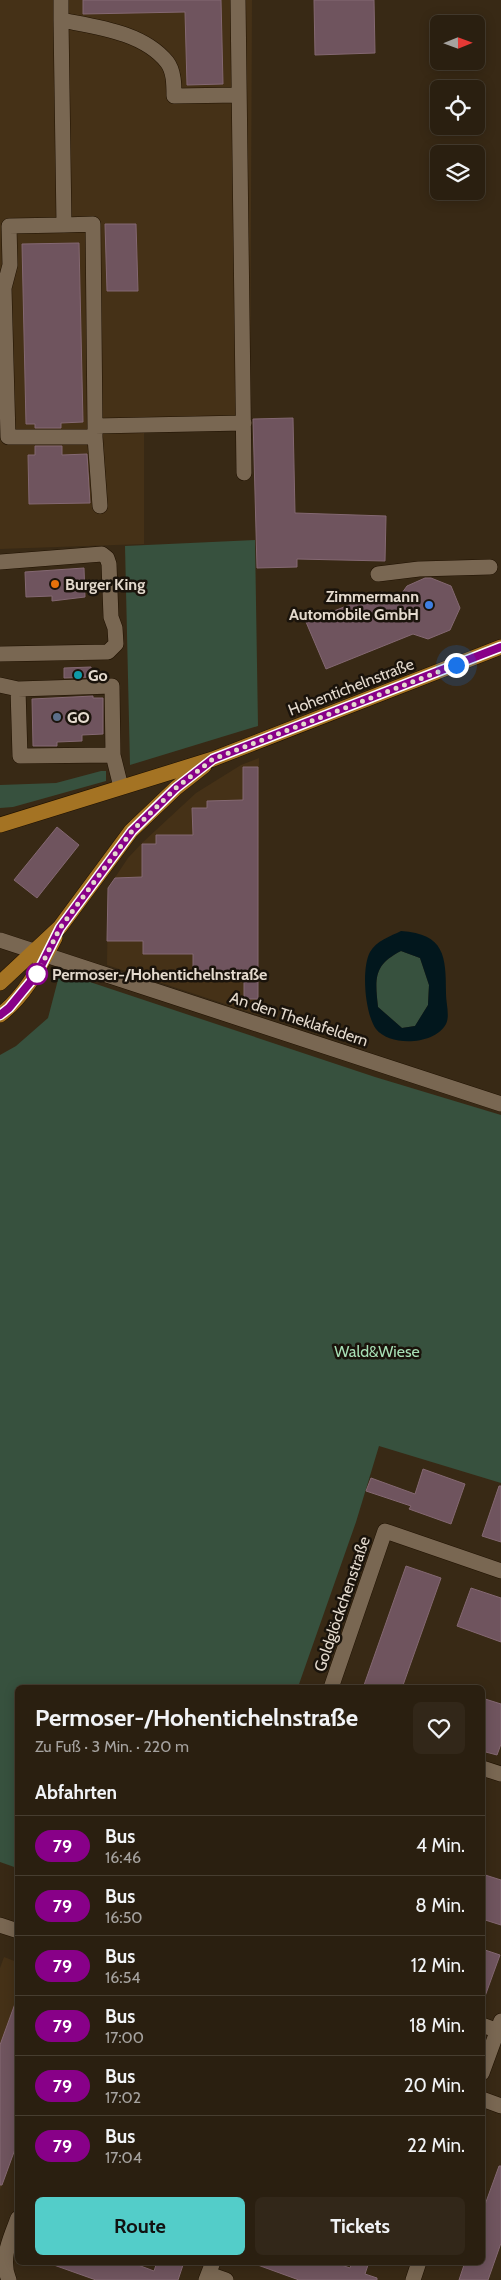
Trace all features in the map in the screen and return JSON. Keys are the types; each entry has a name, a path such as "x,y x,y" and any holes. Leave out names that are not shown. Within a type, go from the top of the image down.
{"main road":[{"name":"Hohentichelnstraße","path":"0,825 213,759 501,647"},
{"name":"Hohentichelnstraße","path":"0,983 41,953 132,831 176,788 213,759"},
{"name":"Hohentichelnstraße","path":"0,1015 9,1008 37,974 41,953"}],"street":[{"path":"61,0 64,225"},
{"path":"238,0 244,473"},
{"path":"61,20 112,30 148,46 168,63 173,76 174,96 239,95"},
{"path":"100,506 95,432 93,224 9,226 10,264 4,288 8,437 95,432 244,423"},
{"path":"0,562 102,554 108,564 110,617 115,628 116,644 108,652 0,654"},
{"path":"378,574 419,569 490,567"},
{"path":"0,686 18,689 112,686 113,755 121,788"},
{"path":"18,689 20,756 113,755"},
{"name":"An den Theklafeldern","path":"0,940 501,1104"},
{"name":"Goldglöckchenstraße","path":"332,1685 385,1531 501,1571"},
{"path":"485,1769 501,1774"},
{"path":"0,1925 15,1930"},
{"path":"485,2026 500,2028 485,2065"},
{"path":"485,2100 501,2106"},
{"path":"9,2280 4,2267 6,2252 15,2226"},
{"path":"413,2280 417,2265"},
{"path":"209,2272 226,2280"}],"shaded area":[{"path":"0,0 252,0 250,425 144,432 144,544 0,549"},
{"path":"259,758 258,1015 107,965 108,888 128,858 196,793 241,765"},
{"path":"4,1957 15,1961 15,2149 0,2190 0,1968"}],"green space":[{"path":"255,540 258,726 130,765 125,546"},
{"path":"106,771 106,781 13,807 0,808 0,785 56,783"},
{"path":"401,951 420,958 429,985 428,1005 415,1026 402,1028 378,1007 376,988 381,967 392,956"},
{"name":"Wald&Wiese","path":"60,972 375,1077 501,1115 501,1483 379,1446 356,1522 299,1685 15,1685 15,1867 0,1862 0,1055 16,1046 48,1018"}],"water":[{"path":"401,931 416,933 435,942 443,958 448,1013 447,1021 440,1031 423,1040 401,1041 383,1035 376,1029 369,1013 365,980 367,960 370,952 384,939","holes":["401,951 420,958 429,985 428,1005 415,1026 402,1028 378,1007 376,988 378,974 385,962"]}],"building":[{"path":"83,0 221,0 223,84 187,85 185,12 83,14"},
{"path":"314,0 374,0 375,53 315,55"},
{"path":"105,224 136,224 138,291 107,291"},
{"path":"79,243 83,422 61,423 61,428 35,428 35,424 26,424 22,244"},
{"path":"293,418 295,513 386,516 385,561 297,559 297,567 257,568 253,419"},
{"path":"35,446 62,446 62,455 87,454 90,503 29,504 28,455 35,455"},
{"name":"Burger King","path":"84,568 85,597 52,601 52,596 26,597 25,572"},
{"path":"425,578 431,578 451,586 460,608 450,630 428,639 413,634 326,669 306,622 382,592 394,597 402,593 407,586"},
{"name":"Go","path":"91,667 92,677 64,678 64,668"},
{"name":"GO","path":"93,696 93,698 103,698 103,734 82,735 82,741 57,742 57,746 33,746 32,699"},
{"path":"243,767 258,767 258,999 244,999 244,977 193,977 193,954 143,954 143,941 107,941 108,888 115,878 142,877 142,844 156,844 156,835 193,835 192,808 207,808 207,801 243,800"},
{"path":"57,827 79,845 37,898 14,880"},
{"path":"423,1469 465,1484 451,1524 409,1509 411,1506 366,1491 371,1478 415,1494"},
{"path":"499,1486 501,1486 501,1542 482,1536"},
{"path":"406,1566 441,1578 403,1685 364,1685"},
{"path":"471,1588 501,1598 501,1642 457,1626"},
{"path":"485,1699 501,1704 501,1744 497,1755 485,1752"},
{"path":"485,1875 501,1880 501,1925 485,1920"},
{"path":"485,1950 500,1955 485,1996"},
{"path":"15,2004 15,2149 2,2185 0,2185 0,2045"},
{"path":"499,2166 501,2166 501,2243 488,2280 459,2280 464,2265 485,2265 485,2205"},
{"path":"54,2265 138,2265 154,2271 156,2265 183,2265 178,2280 96,2280"},
{"path":"258,2265 342,2265 350,2268 351,2265 368,2265 365,2274 377,2278 377,2280 299,2280"}],"bus line":[{"name":"79","path":"0,1015 9,1008 37,974 60,928 132,831 176,788 213,759 501,647"}],"place":[{"name":"Burger King","path":"55,584"},
{"name":"Zimmermann Automobile GmbH","path":"429,605"},
{"name":"Go","path":"78,675"},
{"name":"GO","path":"57,717"},
{"name":"Permoser-/Hohentichelnstraße","path":"37,974"}],"route":[{"path":"37,974 60,928 132,831 176,788 213,759 456,665"}]}
